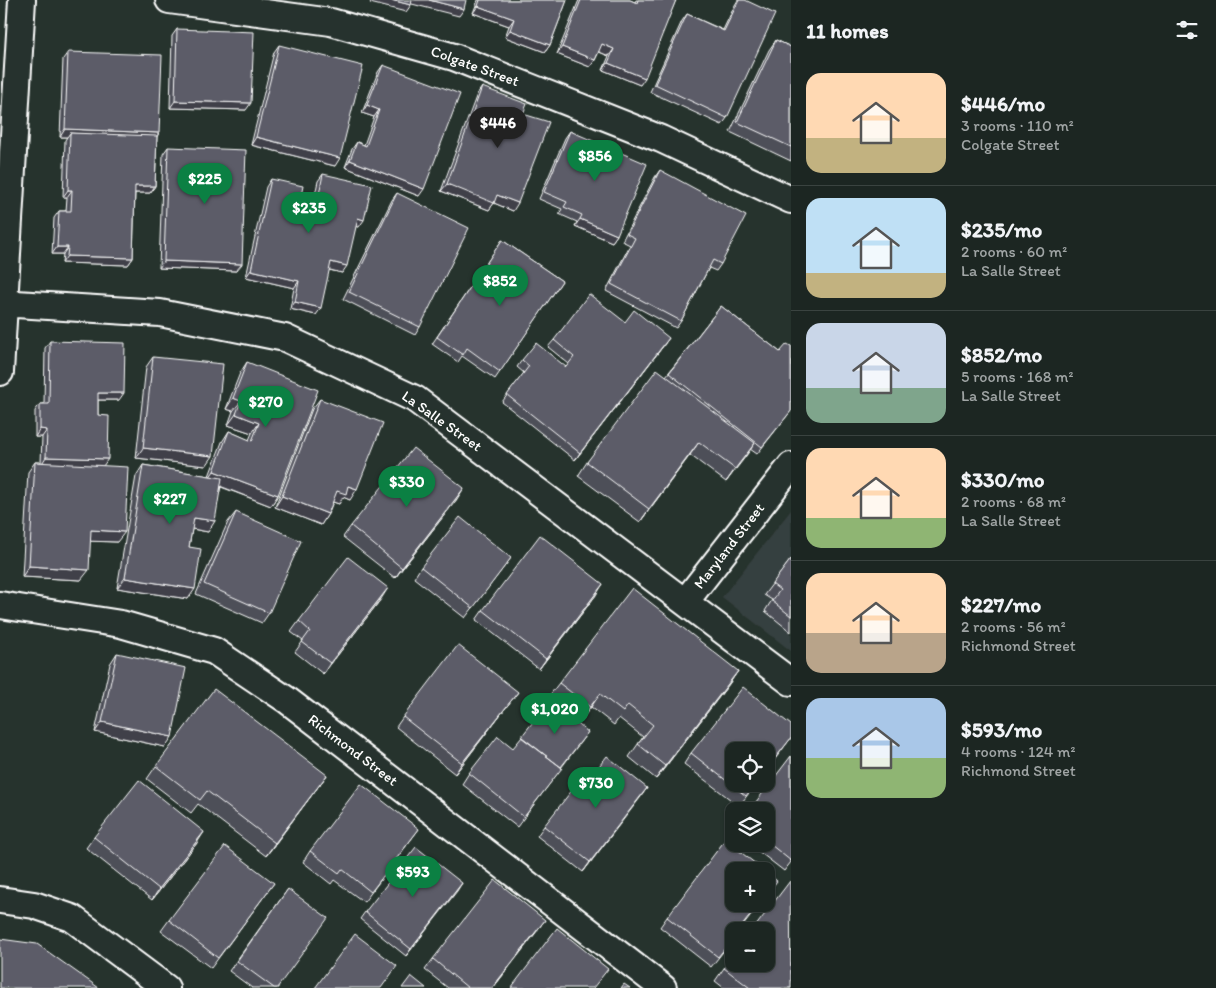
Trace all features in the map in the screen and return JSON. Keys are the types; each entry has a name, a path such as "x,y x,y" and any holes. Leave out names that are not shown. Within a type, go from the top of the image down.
{"street":[{"path":"0,372 22,0"},
{"name":"Colgate Street","path":"169,0 331,22 454,56 661,139 791,200"},
{"name":"La Salle Street","path":"3,303 160,313 285,338 414,399 791,682"},
{"name":"Maryland Street","path":"685,602 791,466"},
{"name":"Richmond Street","path":"0,606 121,624 214,651 287,700 663,988"},
{"path":"0,900 34,905 72,918 166,988"}],"shaded area":[{"path":"791,510 791,651 722,597"}],"building":[{"path":"391,0 412,0 411,5"},
{"path":"429,0 466,0 464,9"},
{"path":"480,0 567,0 550,45 510,30 514,19 478,6"},
{"path":"581,0 630,0 637,3 638,0 676,0 645,78 608,63 614,49 602,44 595,60 562,47"},
{"path":"739,0 745,0 775,14 727,118 655,84 687,14 724,31"},
{"path":"177,29 254,32 251,103 175,101"},
{"path":"776,40 791,47 791,147 737,122"},
{"path":"279,45 363,66 340,158 256,137"},
{"path":"68,52 162,55 159,133 65,129"},
{"path":"383,65 460,94 424,189 350,160 357,142 366,146 379,110 367,105"},
{"path":"482,87 527,104 523,114 549,122 518,203 497,195 494,203 447,184"},
{"path":"570,131 647,164 617,235 580,219 582,215 564,207 567,202 544,192"},
{"path":"70,133 157,136 155,186 135,186 133,258 67,256 68,247 57,247 59,211 71,211 72,190 68,190"},
{"path":"168,147 246,150 242,264 164,261"},
{"path":"660,170 746,216 721,264 713,260 681,321 611,284 635,238 627,234"},
{"path":"323,174 372,185 364,220 358,218 347,266 331,262 321,308 295,302 299,281 251,270 271,179 303,186 299,206 316,210"},
{"path":"397,193 469,228 420,327 349,292"},
{"path":"502,240 562,281 500,372 467,348 463,355 437,337"},
{"path":"589,294 625,322 634,310 669,338 580,453 507,395 529,366 522,360 536,343 566,367 574,357 554,340"},
{"path":"721,306 780,352 787,344 791,346 791,411 762,447 669,373"},
{"path":"50,341 125,343 124,393 98,393 98,415 109,416 108,459 46,457 47,430 40,429 40,404 49,404"},
{"path":"153,357 223,364 213,456 143,448"},
{"path":"247,362 318,390 278,495 214,471 229,431 252,441 259,423 236,414 241,401 233,398"},
{"path":"657,369 755,443 735,469 699,442 649,509 587,462"},
{"path":"320,399 383,423 357,489 348,486 346,494 337,491 328,514 282,496"},
{"path":"413,448 464,488 402,568 351,526"},
{"path":"35,462 128,467 125,532 91,530 89,570 29,566"},
{"path":"143,465 222,478 215,521 194,518 189,547 201,549 195,589 125,578"},
{"path":"236,512 301,541 269,613 204,584"},
{"path":"460,517 511,558 473,608 421,567"},
{"path":"540,535 603,584 546,659 483,610"},
{"path":"348,557 388,588 330,663 302,642 310,631 299,621"},
{"path":"791,559 791,616 772,601 780,590 772,584"},
{"path":"632,588 738,671 665,766 638,744 653,725 628,705 623,712 600,694 590,707 559,683"},
{"path":"458,645 518,692 462,763 403,717"},
{"path":"117,653 186,668 172,737 102,722"},
{"path":"743,687 791,725 791,738 775,758 775,742 725,742 725,780 691,753"},
{"path":"214,689 327,775 275,843 207,791 200,800 156,766"},
{"path":"549,702 588,732 561,767 521,737"},
{"path":"498,736 513,748 522,737 562,768 524,817 469,773"},
{"path":"607,756 647,788 590,862 544,826 573,789 578,793"},
{"path":"791,756 791,861 775,848 775,802 756,802 764,792 775,792 775,777"},
{"path":"139,780 204,832 159,889 94,837"},
{"path":"361,784 419,829 371,892 342,869 339,873 310,851"},
{"path":"741,792 749,792 746,796"},
{"path":"725,840 725,852 740,852 753,862 725,862 725,912 753,912 745,922 725,922 725,948 718,957 667,917"},
{"path":"225,846 274,883 218,958 169,920"},
{"path":"416,847 462,883 411,949 365,912"},
{"path":"495,880 545,920 492,988 468,988 433,959"},
{"path":"790,881 791,988 750,988 729,972 775,972 775,922 759,922 766,912 775,912 775,901"},
{"path":"288,889 328,918 277,988 274,988 237,961"},
{"path":"557,928 608,969 593,988 511,988"},
{"path":"355,934 397,966 381,988 315,988"},
{"path":"0,939 37,944 99,988 0,988"},
{"path":"411,976 426,988 402,988"},
{"path":"624,984 630,988 621,988"}]}
